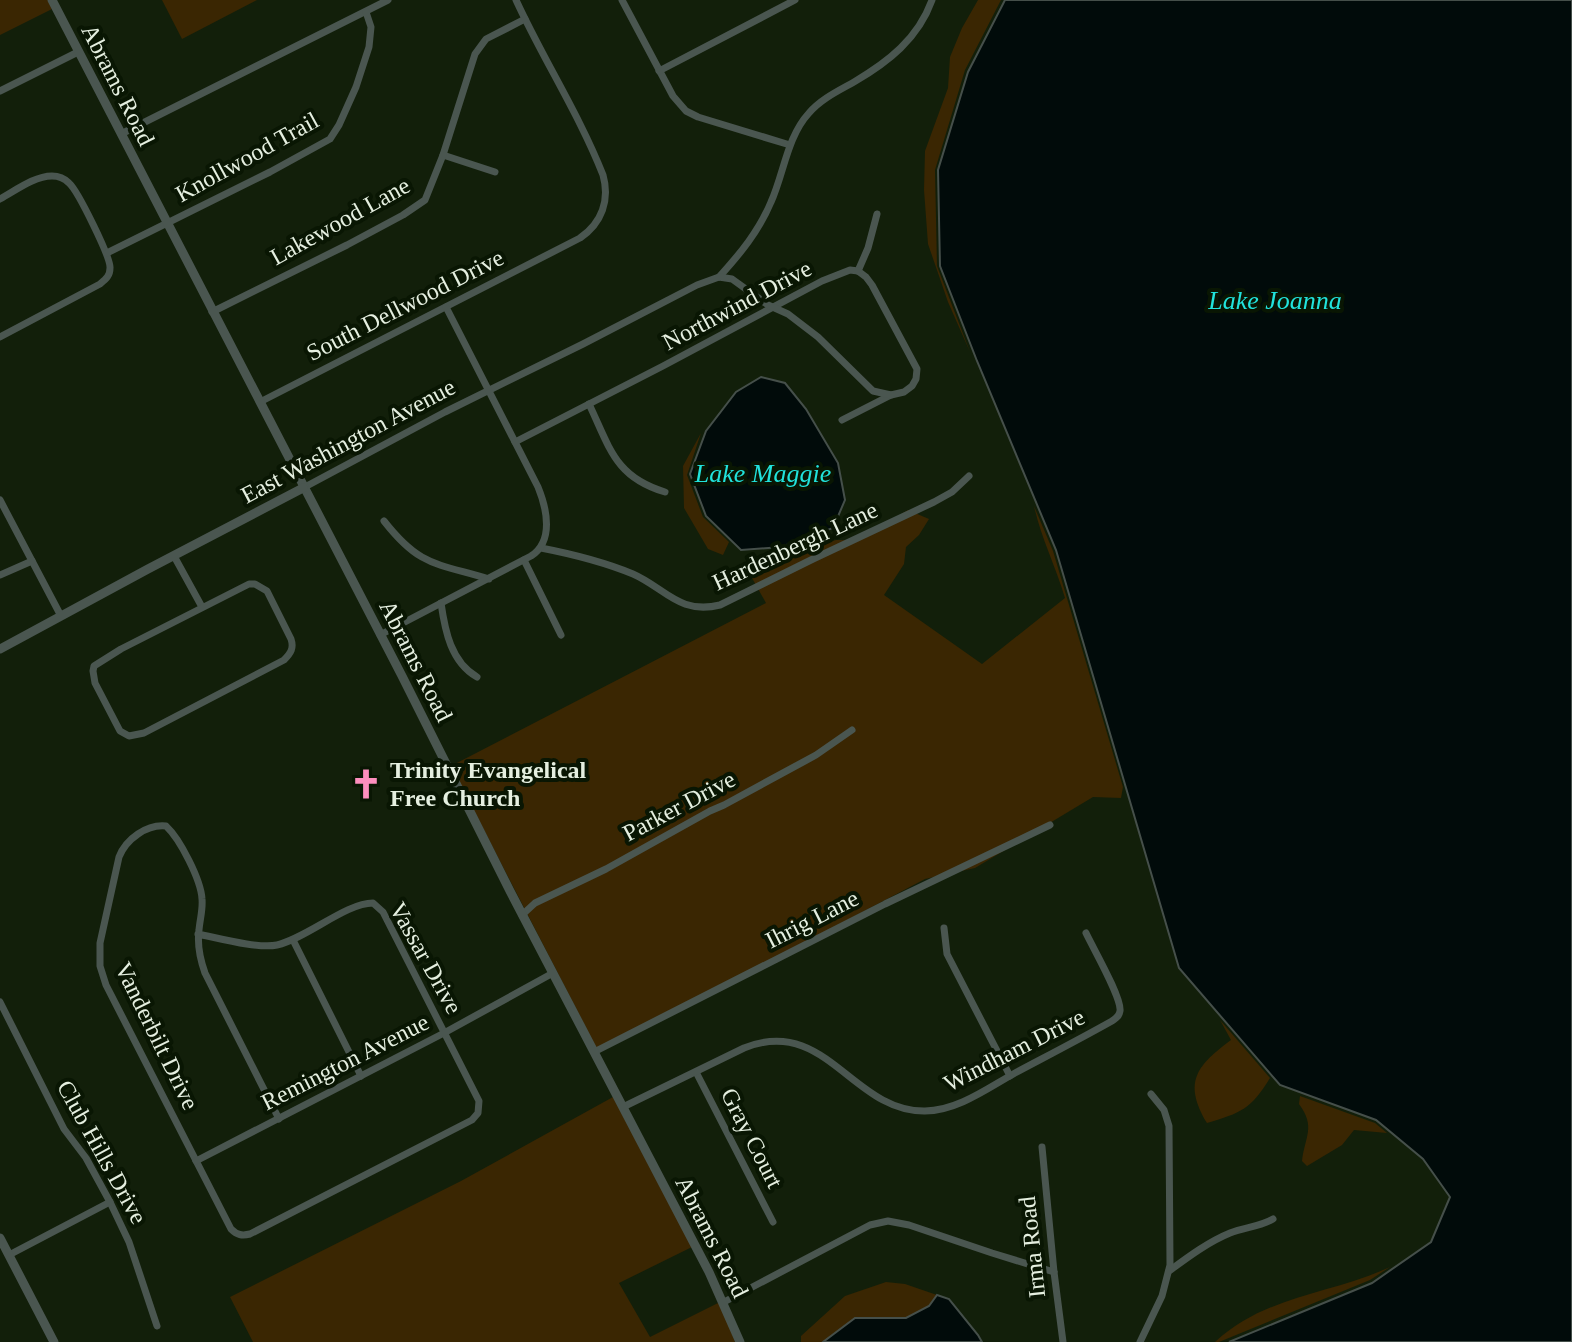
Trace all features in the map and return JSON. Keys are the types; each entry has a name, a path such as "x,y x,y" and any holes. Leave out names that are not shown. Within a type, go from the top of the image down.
{"street":[{"name":"Abrams Road","path":"52,0 724,1302 740,1342"},
{"path":"121,134 388,0"},
{"name":"South Dellwood Drive","path":"260,402 569,243 595,226 605,205 606,185 589,142 516,0"},
{"path":"622,0 673,96 686,111 790,145"},
{"path":"659,71 795,0"},
{"path":"719,277 738,257 762,223 780,180 790,145 805,116 815,106 888,61 923,21 932,0"},
{"name":"Knollwood Trail","path":"107,253 330,139 356,87 369,47 371,27 366,12"},
{"name":"Lakewood Lane","path":"212,312 347,245 419,205 428,195 443,155 475,54 486,39 525,19"},
{"path":"0,91 78,52"},
{"path":"443,155 495,172"},
{"path":"0,199 38,179 50,176 63,179 73,187 107,253 110,270 106,279 90,290 0,337"},
{"path":"842,420 891,395 904,392 916,379 917,369 872,285 858,271 877,214"},
{"name":"Northwind Drive","path":"515,442 827,279 850,270 858,271"},
{"path":"719,277 732,279 788,314 873,391 891,395"},
{"name":"East Washington Avenue","path":"0,649 391,440 697,285 719,277"},
{"path":"380,635 536,553 541,548 546,524 544,501 532,473 446,307"},
{"path":"589,404 621,466 638,482 665,492"},
{"name":"Hardenbergh Lane","path":"541,548 575,555 632,574 684,604 713,607 910,514 952,492 969,476"},
{"path":"0,500 61,616"},
{"path":"384,521 418,557 489,579"},
{"path":"174,556 202,607"},
{"path":"524,560 561,635"},
{"path":"0,575 32,561"},
{"path":"255,584 272,599 291,639 292,650 284,660 144,733 125,735 95,683 94,666 202,607 245,585 255,584"},
{"path":"441,603 444,624 456,655 467,671 477,677"},
{"name":"Parker Drive","path":"522,915 535,903 606,869 816,755 852,730"},
{"name":"Vanderbilt Drive","path":"279,1119 200,960 201,889 173,833 166,826 159,825 133,837 119,857 100,943 100,966 106,985 231,1229 245,1235 472,1120 478,1113"},
{"name":"Ihrig Lane","path":"594,1052 885,904 1050,825"},
{"name":"Vassar Drive","path":"198,934 267,946 293,940 358,906 373,903 383,912 477,1096 478,1113"},
{"path":"944,928 947,954 1010,1076"},
{"name":"Windham Drive","path":"623,1107 756,1043 778,1040 813,1050 890,1103 923,1111 949,1107 1118,1016 1117,998 1086,933"},
{"path":"293,940 361,1076"},
{"name":"Remington Avenue","path":"196,1161 553,973"},
{"name":"Club Hills Drive","path":"0,1002 64,1129 86,1158 110,1202 129,1242 157,1326"},
{"name":"Gray Court","path":"696,1072 773,1222"},
{"path":"1140,1342 1162,1296 1169,1271 1169,1126 1164,1110 1151,1094"},
{"name":"Irma Road","path":"1042,1147 1063,1342"},
{"path":"9,1255 110,1202"},
{"path":"1169,1271 1225,1235 1260,1226 1273,1219"},
{"path":"724,1302 877,1222 888,1221 1054,1272"},
{"path":"0,1238 54,1342"}],"shaded area":[{"path":"0,0 48,0 52,9 0,35"},
{"path":"162,0 257,0 182,39"},
{"path":"978,0 1001,0 965,70 935,170 937,266 970,352 928,244 924,190 925,151 948,88 950,57"},
{"path":"701,433 687,475 703,517 729,542 723,555 708,549 684,508 683,466"},
{"path":"1034,506 1053,551 1123,787 1121,798 1093,797 975,868 925,879 598,1051 451,766 766,603 752,578 758,559 836,540 858,540 908,510 929,519 919,535 906,547 904,564 884,595 982,664 1065,598"},
{"path":"1220,1020 1270,1078 1257,1097 1244,1108 1207,1123 1195,1085 1202,1066 1231,1040"},
{"path":"1300,1096 1375,1123 1387,1133 1354,1130 1342,1145 1307,1166 1302,1161 1308,1126 1299,1104"},
{"path":"613,1097 692,1247 619,1283 650,1337 720,1302 735,1342 253,1342 230,1297 461,1181"},
{"path":"1390,1267 1370,1280 1215,1342 1255,1314"},
{"path":"886,1282 905,1284 937,1295 929,1306 906,1318 855,1318 823,1342 801,1342 801,1336 845,1296"}],"water":[{"name":"Lake Joanna","path":"1005,0 1572,0 1572,1342 1229,1342 1372,1283 1431,1242 1450,1197 1423,1159 1376,1120 1280,1085 1179,968 1056,550 940,266 938,170 968,72"},
{"name":"Lake Maggie","path":"761,377 785,383 806,409 838,463 845,500 833,528 781,547 741,550 706,516 690,474 706,431 736,392"},
{"path":"937,1295 949,1299 982,1342 823,1342 855,1318 906,1318 929,1306"}],"place":[{"name":"Trinity Evangelical Free Church","path":"366,784"}]}
